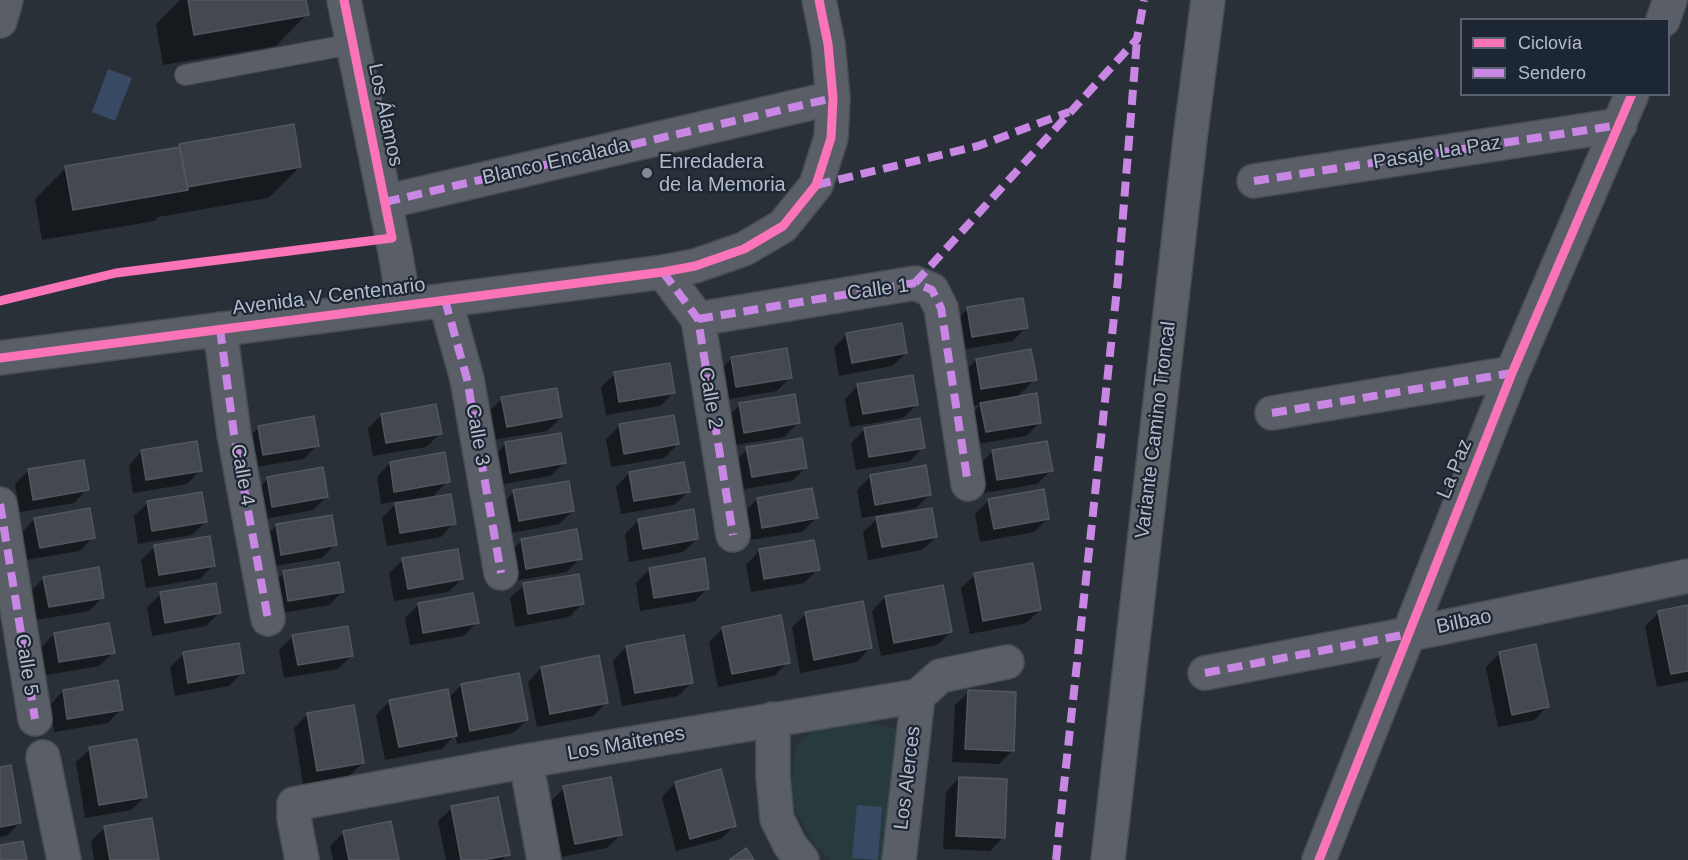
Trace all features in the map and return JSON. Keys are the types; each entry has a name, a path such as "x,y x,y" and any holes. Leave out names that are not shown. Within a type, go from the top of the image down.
{"main road":[{"path":"0,21 6,0"},
{"name":"Variante Camino Troncal","path":"1108,860 1190,139 1208,0"}],"street":[{"name":"Los Álamos","path":"344,0 404,305"},
{"name":"Avenida V Centenario","path":"0,358 663,272 695,266 744,249 783,226 816,185 831,138 833,98 828,44 819,0"},
{"path":"1664,18 1670,0"},
{"name":"La Paz","path":"1319,860 1512,373 1631,96"},
{"name":"Blanco Encalada","path":"385,202 833,98"},
{"name":"Pasaje La Paz","path":"1254,181 1620,125"},
{"path":"663,272 698,319"},
{"name":"Calle 1","path":"698,319 915,283 932,290 941,308 968,484"},
{"name":"Calle 3","path":"445,300 467,379 501,573"},
{"name":"Calle 2","path":"698,319 734,535"},
{"name":"Calle 4","path":"220,329 234,434 268,619"},
{"path":"1272,413 1512,373"},
{"name":"Calle 5","path":"0,504 35,719"},
{"name":"Bilbao","path":"1205,673 1688,576"},
{"path":"918,696 940,676 1007,662"},
{"name":"Los Maitenes","path":"302,860 294,818 294,804 526,761 918,696"},
{"name":"Los Alerces","path":"899,860 918,696"},
{"path":"773,719 773,776 777,819 790,845 802,860"},
{"path":"43,757 64,860"},
{"path":"526,761 544,860"}],"lane":[{"path":"185,75 352,44"}],"green space":[{"path":"855,721 905,730 888,860 831,860 813,843 790,800 796,745 822,725"}],"water":[{"path":"108,69 132,78 115,121 92,112"},
{"path":"857,805 882,807 878,860 852,858"}],"building":[{"path":"188,0 306,0 309,15 194,35"},
{"path":"294,124 301,167 187,187 179,144"},
{"path":"180,147 188,190 73,210 65,166"},
{"path":"1023,298 1028,328 972,337 967,307"},
{"path":"902,323 907,353 852,363 846,333"},
{"path":"787,348 792,378 736,387 731,357"},
{"path":"1031,349 1037,380 981,389 976,359"},
{"path":"670,363 675,393 619,402 614,372"},
{"path":"913,375 918,405 863,414 857,384"},
{"path":"557,388 562,417 507,427 501,397"},
{"path":"1037,393 1041,423 986,432 980,403"},
{"path":"795,394 800,423 744,433 739,403"},
{"path":"436,404 442,434 386,443 381,414"},
{"path":"674,415 679,444 624,454 619,424"},
{"path":"314,416 319,446 263,455 258,426"},
{"path":"920,418 925,448 869,457 864,428"},
{"path":"561,433 566,463 510,473 505,442"},
{"path":"802,438 807,468 752,477 746,447"},
{"path":"197,441 202,471 146,480 141,450"},
{"path":"1047,441 1053,471 997,480 992,450"},
{"path":"445,452 450,482 394,492 390,462"},
{"path":"84,460 89,490 33,500 28,469"},
{"path":"684,462 690,492 634,501 629,472"},
{"path":"926,465 931,495 875,505 870,475"},
{"path":"323,467 328,497 272,507 267,477"},
{"path":"569,481 574,511 519,521 513,490"},
{"path":"812,488 818,518 762,528 757,498"},
{"path":"1044,489 1049,519 994,529 988,499"},
{"path":"202,492 207,522 152,531 147,501"},
{"path":"451,494 456,524 400,533 395,503"},
{"path":"90,508 95,538 40,548 34,518"},
{"path":"932,508 937,537 882,547 876,517"},
{"path":"694,509 698,539 643,549 638,519"},
{"path":"332,515 337,545 281,555 276,524"},
{"path":"577,529 582,559 526,569 521,539"},
{"path":"210,536 215,566 159,575 154,545"},
{"path":"814,540 820,570 764,579 759,549"},
{"path":"458,549 463,579 408,589 402,558"},
{"path":"705,558 709,589 654,598 649,568"},
{"path":"339,562 344,592 288,601 283,571"},
{"path":"1033,563 1041,610 983,621 974,573"},
{"path":"99,567 104,598 49,607 43,577"},
{"path":"579,574 584,604 528,614 523,583"},
{"path":"216,583 221,613 165,623 160,592"},
{"path":"943,585 952,632 894,643 885,596"},
{"path":"473,593 479,623 423,633 418,603"},
{"path":"863,601 872,648 814,660 805,612"},
{"path":"1688,605 1688,671 1671,674 1658,611"},
{"path":"781,615 790,663 732,674 722,627"},
{"path":"109,623 115,653 59,662 54,633"},
{"path":"348,626 353,656 298,665 292,635"},
{"path":"684,635 693,683 635,693 626,646"},
{"path":"239,643 244,673 188,683 183,652"},
{"path":"1536,644 1549,707 1512,715 1499,652"},
{"path":"599,655 608,703 550,714 541,667"},
{"path":"519,673 528,720 470,731 461,684"},
{"path":"118,680 123,710 67,719 63,690"},
{"path":"448,689 457,736 399,747 389,700"},
{"path":"968,690 1016,692 1014,751 965,749"},
{"path":"354,705 364,763 317,771 307,713"},
{"path":"137,739 147,797 99,805 89,747"},
{"path":"11,765 21,823 0,827 0,767"},
{"path":"721,769 736,826 690,839 675,782"},
{"path":"611,777 622,835 575,844 563,786"},
{"path":"959,777 1007,779 1005,838 956,836"},
{"path":"498,797 510,855 483,860 461,860 451,806"},
{"path":"152,818 159,860 110,860 104,826"},
{"path":"391,821 399,860 349,860 343,831"},
{"path":"23,841 27,860 0,860 0,845"},
{"path":"746,848 754,860 729,860"}],"marked path":[{"path":"915,283 1137,39 1144,0"},
{"path":"1056,860 1118,279 1137,39"},
{"path":"385,202 833,98"},
{"path":"816,185 978,146 1069,112"},
{"path":"1254,181 1620,125"},
{"path":"663,272 698,319 733,535"},
{"path":"698,319 915,283 932,290 941,308 968,484"},
{"path":"445,300 467,379 501,573"},
{"path":"220,329 234,434 268,619"},
{"path":"1272,413 1512,373"},
{"path":"0,504 35,719"},
{"path":"1205,673 1408,634"}],"cycle path":[{"path":"0,301 116,273 392,238 344,0"},
{"path":"0,358 663,272 695,266 744,249 783,226 816,185 831,138 833,98 828,44 819,0"},
{"path":"1319,860 1512,373 1631,96"}],"place":[{"name":"Enredadera de la Memoria","path":"647,173"}]}
